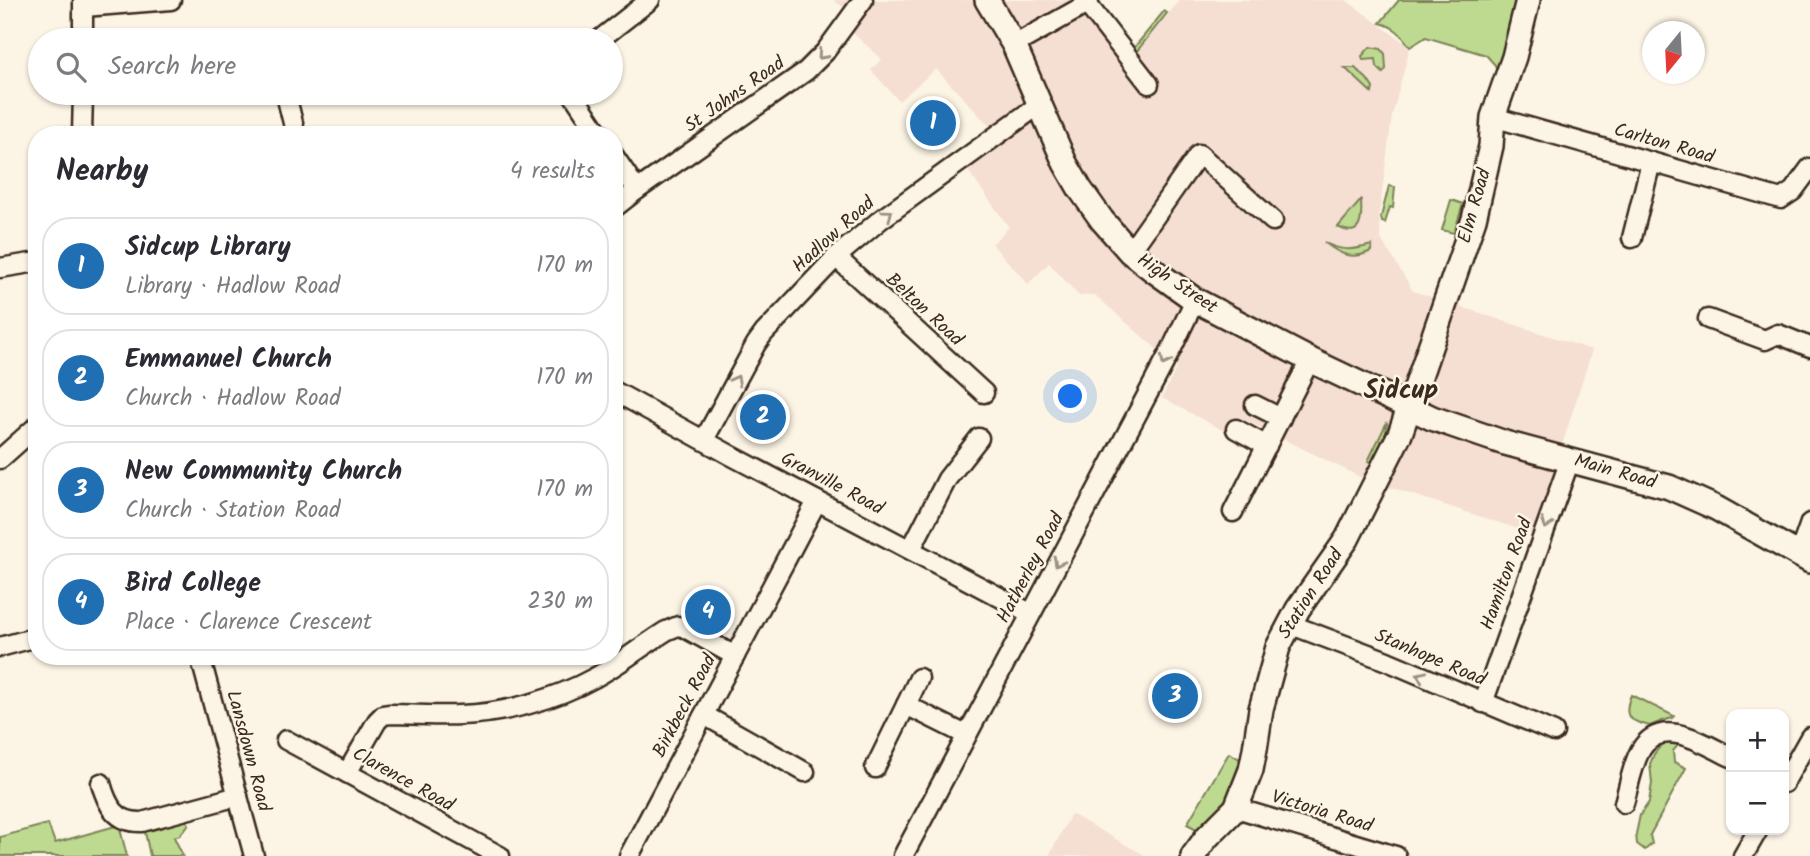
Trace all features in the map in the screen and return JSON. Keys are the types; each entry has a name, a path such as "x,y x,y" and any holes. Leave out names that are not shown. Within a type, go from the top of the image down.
{"main road":[{"name":"High Street","path":"987,0 1014,45 1065,163 1102,220 1130,252 1195,300 1410,408"},
{"name":"Elm Road","path":"1410,408 1474,219 1491,146 1493,117 1514,57 1528,0"},
{"name":"Main Road","path":"1410,408 1505,443 1669,487 1716,508 1804,558"},
{"name":"Station Road","path":"1193,856 1207,837 1236,808 1251,770 1261,709 1278,647 1298,609 1347,539 1394,447 1410,408"}],"street":[{"path":"83,28 84,3 171,0"},
{"path":"614,28 650,0"},
{"name":"St Johns Road","path":"623,201 806,71 825,52 863,0"},
{"path":"1014,45 1088,2 1149,84"},
{"name":"Hadlow Road","path":"704,440 764,332 836,257 880,220 1040,104"},
{"path":"82,126 83,105"},
{"path":"288,105 294,126"},
{"path":"580,105 594,126"},
{"name":"Carlton Road","path":"1493,117 1781,199 1793,191 1810,167"},
{"path":"1130,252 1199,154 1273,221"},
{"path":"1632,238 1651,162"},
{"path":"623,169 637,190"},
{"name":"Belton Road","path":"836,257 984,393"},
{"path":"0,268 28,263"},
{"name":"Hatherley Road","path":"903,856 1195,300"},
{"path":"1708,319 1765,340 1778,334 1810,347"},
{"path":"1233,512 1310,360"},
{"name":"Granville Road","path":"623,396 1030,614"},
{"path":"1255,405 1281,418"},
{"path":"1236,429 1267,446"},
{"path":"0,458 28,434"},
{"path":"911,549 947,479 979,438"},
{"name":"Hamilton Road","path":"1483,703 1570,460"},
{"name":"Birkbeck Road","path":"629,856 817,500"},
{"path":"1804,558 1810,523"},
{"name":"Stanhope Road","path":"1289,624 1387,661 1554,732"},
{"path":"623,660 674,627 683,627 735,656"},
{"path":"0,647 28,639"},
{"name":"Lansdown Road","path":"202,665 254,856"},
{"path":"346,773 383,715 461,715 494,712 541,701 598,677 616,665"},
{"path":"875,768 919,678"},
{"path":"906,705 966,735"},
{"path":"704,715 805,772"},
{"path":"1623,803 1639,753 1657,734 1671,732 1684,735 1726,755"},
{"path":"1789,773 1810,737"},
{"name":"Clarence Road","path":"286,740 500,856"},
{"path":"101,783 106,803 121,818 131,823 238,796"},
{"name":"Victoria Road","path":"1236,808 1396,856"},
{"path":"1743,856 1755,835"}],"shaded area":[{"path":"833,0 1069,0 1127,50 1180,0 1346,0 1410,47 1392,116 1379,215 1381,239 1413,291 1592,350 1534,534 1364,479 1237,416 1228,433 1162,398 1177,367 1095,295 1079,296 1049,263 1028,284 992,244 1009,227 963,164 999,136 936,69 899,101 871,70 882,59 848,29 856,16"},
{"path":"1071,814 1146,856 1049,856"}],"green space":[{"path":"1399,0 1520,0 1507,76 1497,72 1495,65 1486,55 1426,37 1410,47 1398,32 1380,23"},
{"path":"1164,11 1167,13 1133,56 1130,53"},
{"path":"1370,47 1381,49 1385,54 1386,69 1383,73 1377,67 1376,59 1363,60 1362,56"},
{"path":"1345,68 1355,68 1367,79 1373,88 1372,93"},
{"path":"1389,186 1395,187 1393,208 1390,207 1385,223 1381,217"},
{"path":"1361,200 1361,219 1357,229 1352,231 1338,227"},
{"path":"1451,200 1463,204 1454,233 1442,230"},
{"path":"1324,242 1347,249 1372,245 1371,251 1352,256 1340,253"},
{"path":"1387,422 1386,437 1374,464 1368,461"},
{"path":"1631,695 1674,716 1650,726 1632,720 1627,708"},
{"path":"1669,739 1680,743 1673,751 1674,762 1686,768 1650,835 1652,844 1645,850 1637,844 1636,834 1640,815 1649,802 1652,783 1650,764 1654,754"},
{"path":"1229,753 1245,762 1225,810 1204,833 1187,824"},
{"path":"182,815 189,824 180,835 174,837 183,856 150,856 145,832 148,825"},
{"path":"48,824 55,843 119,825 127,856 0,856 0,837"}],"place":[{"name":"Sidcup Library","path":"933,123"},
{"name":"Emmanuel Church","path":"763,417"},
{"name":"Bird College","path":"708,612"},
{"name":"New Community Church","path":"1175,696"}],"district":[{"name":"Sidcup","path":"1401,391"}]}
